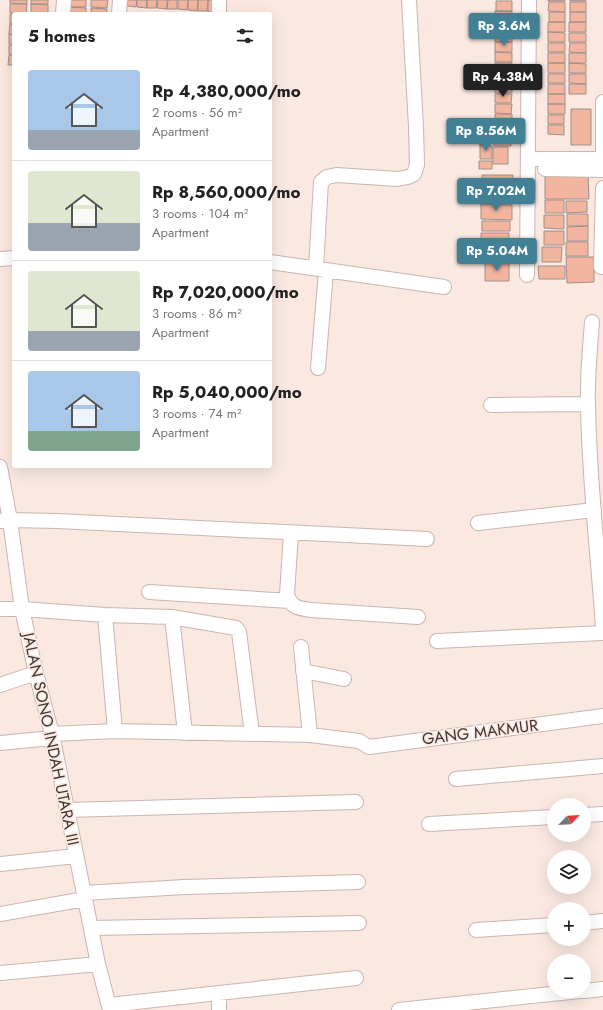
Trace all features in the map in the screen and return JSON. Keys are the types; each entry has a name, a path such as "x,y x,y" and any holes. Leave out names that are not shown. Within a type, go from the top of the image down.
{"street":[{"path":"63,12 64,0"},
{"path":"120,0 120,12"},
{"path":"219,12 220,0"},
{"path":"318,368 321,270 321,182 327,177 336,175 398,179 414,174 417,165 409,0"},
{"path":"527,275 529,0"},
{"path":"603,102 603,164"},
{"path":"529,164 603,159"},
{"path":"529,164 603,170"},
{"path":"601,267 603,188"},
{"path":"0,259 12,258"},
{"path":"272,262 444,287"},
{"path":"592,322 588,404 589,453 599,559 603,628"},
{"path":"491,405 588,404"},
{"name":"JALAN SONO INDAH UTARA III","path":"0,467 5,521 22,609 52,736 98,964 109,1007"},
{"path":"478,523 594,510"},
{"path":"5,521 57,521 426,539"},
{"path":"291,533 287,595 290,602 295,607 311,610 418,617"},
{"path":"149,592 290,602"},
{"path":"0,609 172,617 236,628 239,632 252,734"},
{"path":"105,615 115,731"},
{"path":"172,617 185,733"},
{"path":"437,641 603,632"},
{"path":"301,647 310,735"},
{"path":"304,671 344,679"},
{"path":"0,685 36,673"},
{"name":"GANG MAKMUR","path":"0,743 52,736 115,731 310,735 359,741 369,747 603,716"},
{"path":"456,779 603,766"},
{"path":"67,810 356,802"},
{"path":"591,815 603,814"},
{"path":"429,824 547,816"},
{"path":"0,864 76,856"},
{"path":"0,914 84,896 184,886 358,882"},
{"path":"591,922 603,921"},
{"path":"91,928 359,923"},
{"path":"476,930 547,925"},
{"path":"0,973 98,964"},
{"path":"109,1007 356,978"},
{"path":"591,989 603,988"},
{"path":"219,994 219,1010"},
{"path":"399,1010 547,994"}],"building":[{"path":"10,0 27,0 27,4 10,3"},
{"path":"31,0 48,0 48,4 31,4"},
{"path":"70,0 86,0 86,7 70,7"},
{"path":"91,0 108,0 107,8 91,7"},
{"path":"127,0 137,0 136,7 127,6"},
{"path":"137,0 147,0 147,8 137,7"},
{"path":"147,0 157,0 156,8 147,8"},
{"path":"158,0 167,0 167,9 157,8"},
{"path":"168,0 177,0 177,9 167,9"},
{"path":"178,0 188,0 187,10 178,9"},
{"path":"188,0 198,0 197,11 188,10"},
{"path":"198,0 208,0 207,11 198,11"},
{"path":"208,0 218,0 217,12 208,12"},
{"path":"565,0 565,1 548,1"},
{"path":"586,0 586,1 570,1"},
{"path":"496,1 512,1 512,11 496,11"},
{"path":"549,2 565,2 565,12 548,11"},
{"path":"570,2 586,2 586,12 570,12"},
{"path":"10,4 27,4 26,12 10,13"},
{"path":"31,4 48,5 48,12 31,12"},
{"path":"70,7 86,8 86,12 70,12"},
{"path":"91,8 107,9 107,12 91,12"},
{"path":"495,11 512,11 512,21 495,21"},
{"path":"549,12 565,12 565,22 549,22"},
{"path":"570,12 586,12 586,22 570,22"},
{"path":"10,14 12,14 12,24 10,24"},
{"path":"496,22 512,22 512,31 495,31"},
{"path":"548,22 565,22 565,32 548,32"},
{"path":"569,22 586,22 586,32 569,32"},
{"path":"10,24 12,24 12,34 9,34"},
{"path":"495,32 512,32 512,42 495,42"},
{"path":"548,32 565,33 565,42 548,42"},
{"path":"569,33 586,33 586,42 569,42"},
{"path":"9,34 12,35 12,44 9,44"},
{"path":"495,42 512,42 512,52 495,52"},
{"path":"548,43 565,43 565,52 548,52"},
{"path":"570,43 586,43 586,53 569,52"},
{"path":"9,45 12,45 12,55 9,54"},
{"path":"495,52 512,53 512,62 495,62"},
{"path":"548,53 565,53 565,63 548,63"},
{"path":"569,53 586,53 586,63 569,63"},
{"path":"9,55 12,55 12,65 8,65"},
{"path":"495,63 512,63 512,73 495,72"},
{"path":"548,63 565,63 565,73 548,73"},
{"path":"569,63 586,64 586,73 569,73"},
{"path":"495,73 512,73 512,83 495,83"},
{"path":"548,74 565,74 565,83 548,83"},
{"path":"569,74 586,74 586,84 569,83"},
{"path":"495,83 512,83 512,93 495,93"},
{"path":"548,84 565,84 565,94 548,94"},
{"path":"569,84 586,84 586,94 569,94"},
{"path":"495,94 512,94 511,103 495,103"},
{"path":"548,94 565,94 565,104 548,104"},
{"path":"495,104 512,104 511,114 495,113"},
{"path":"548,104 565,104 565,114 548,114"},
{"path":"571,109 591,109 591,145 571,145"},
{"path":"495,114 512,114 512,124 495,124"},
{"path":"548,115 564,115 564,124 548,124"},
{"path":"495,124 511,125 511,134 495,134"},
{"path":"548,125 564,125 564,135 548,134"},
{"path":"479,133 490,133 490,144 478,144"},
{"path":"494,135 511,135 511,146 494,146"},
{"path":"480,145 492,146 492,159 480,159"},
{"path":"493,147 508,147 508,164 493,164"},
{"path":"479,161 492,161 492,169 479,169"},
{"path":"482,175 513,175 512,203 482,202"},
{"path":"545,175 588,175 589,199 545,199"},
{"path":"545,200 564,200 564,213 545,213"},
{"path":"566,201 587,201 587,212 566,213"},
{"path":"481,204 512,205 512,220 481,219"},
{"path":"567,214 588,214 588,226 567,226"},
{"path":"544,215 564,215 564,229 544,228"},
{"path":"482,221 510,221 510,231 482,231"},
{"path":"588,226 588,241 567,241 567,227"},
{"path":"544,231 564,231 564,245 544,245"},
{"path":"481,233 509,233 509,248 481,248"},
{"path":"566,242 588,242 588,256 566,256"},
{"path":"542,247 562,247 561,262 542,262"},
{"path":"488,249 507,249 507,261 488,260"},
{"path":"566,257 594,257 594,282 567,283"},
{"path":"485,263 509,263 509,281 485,281"},
{"path":"538,266 565,266 565,279 539,279"}]}
